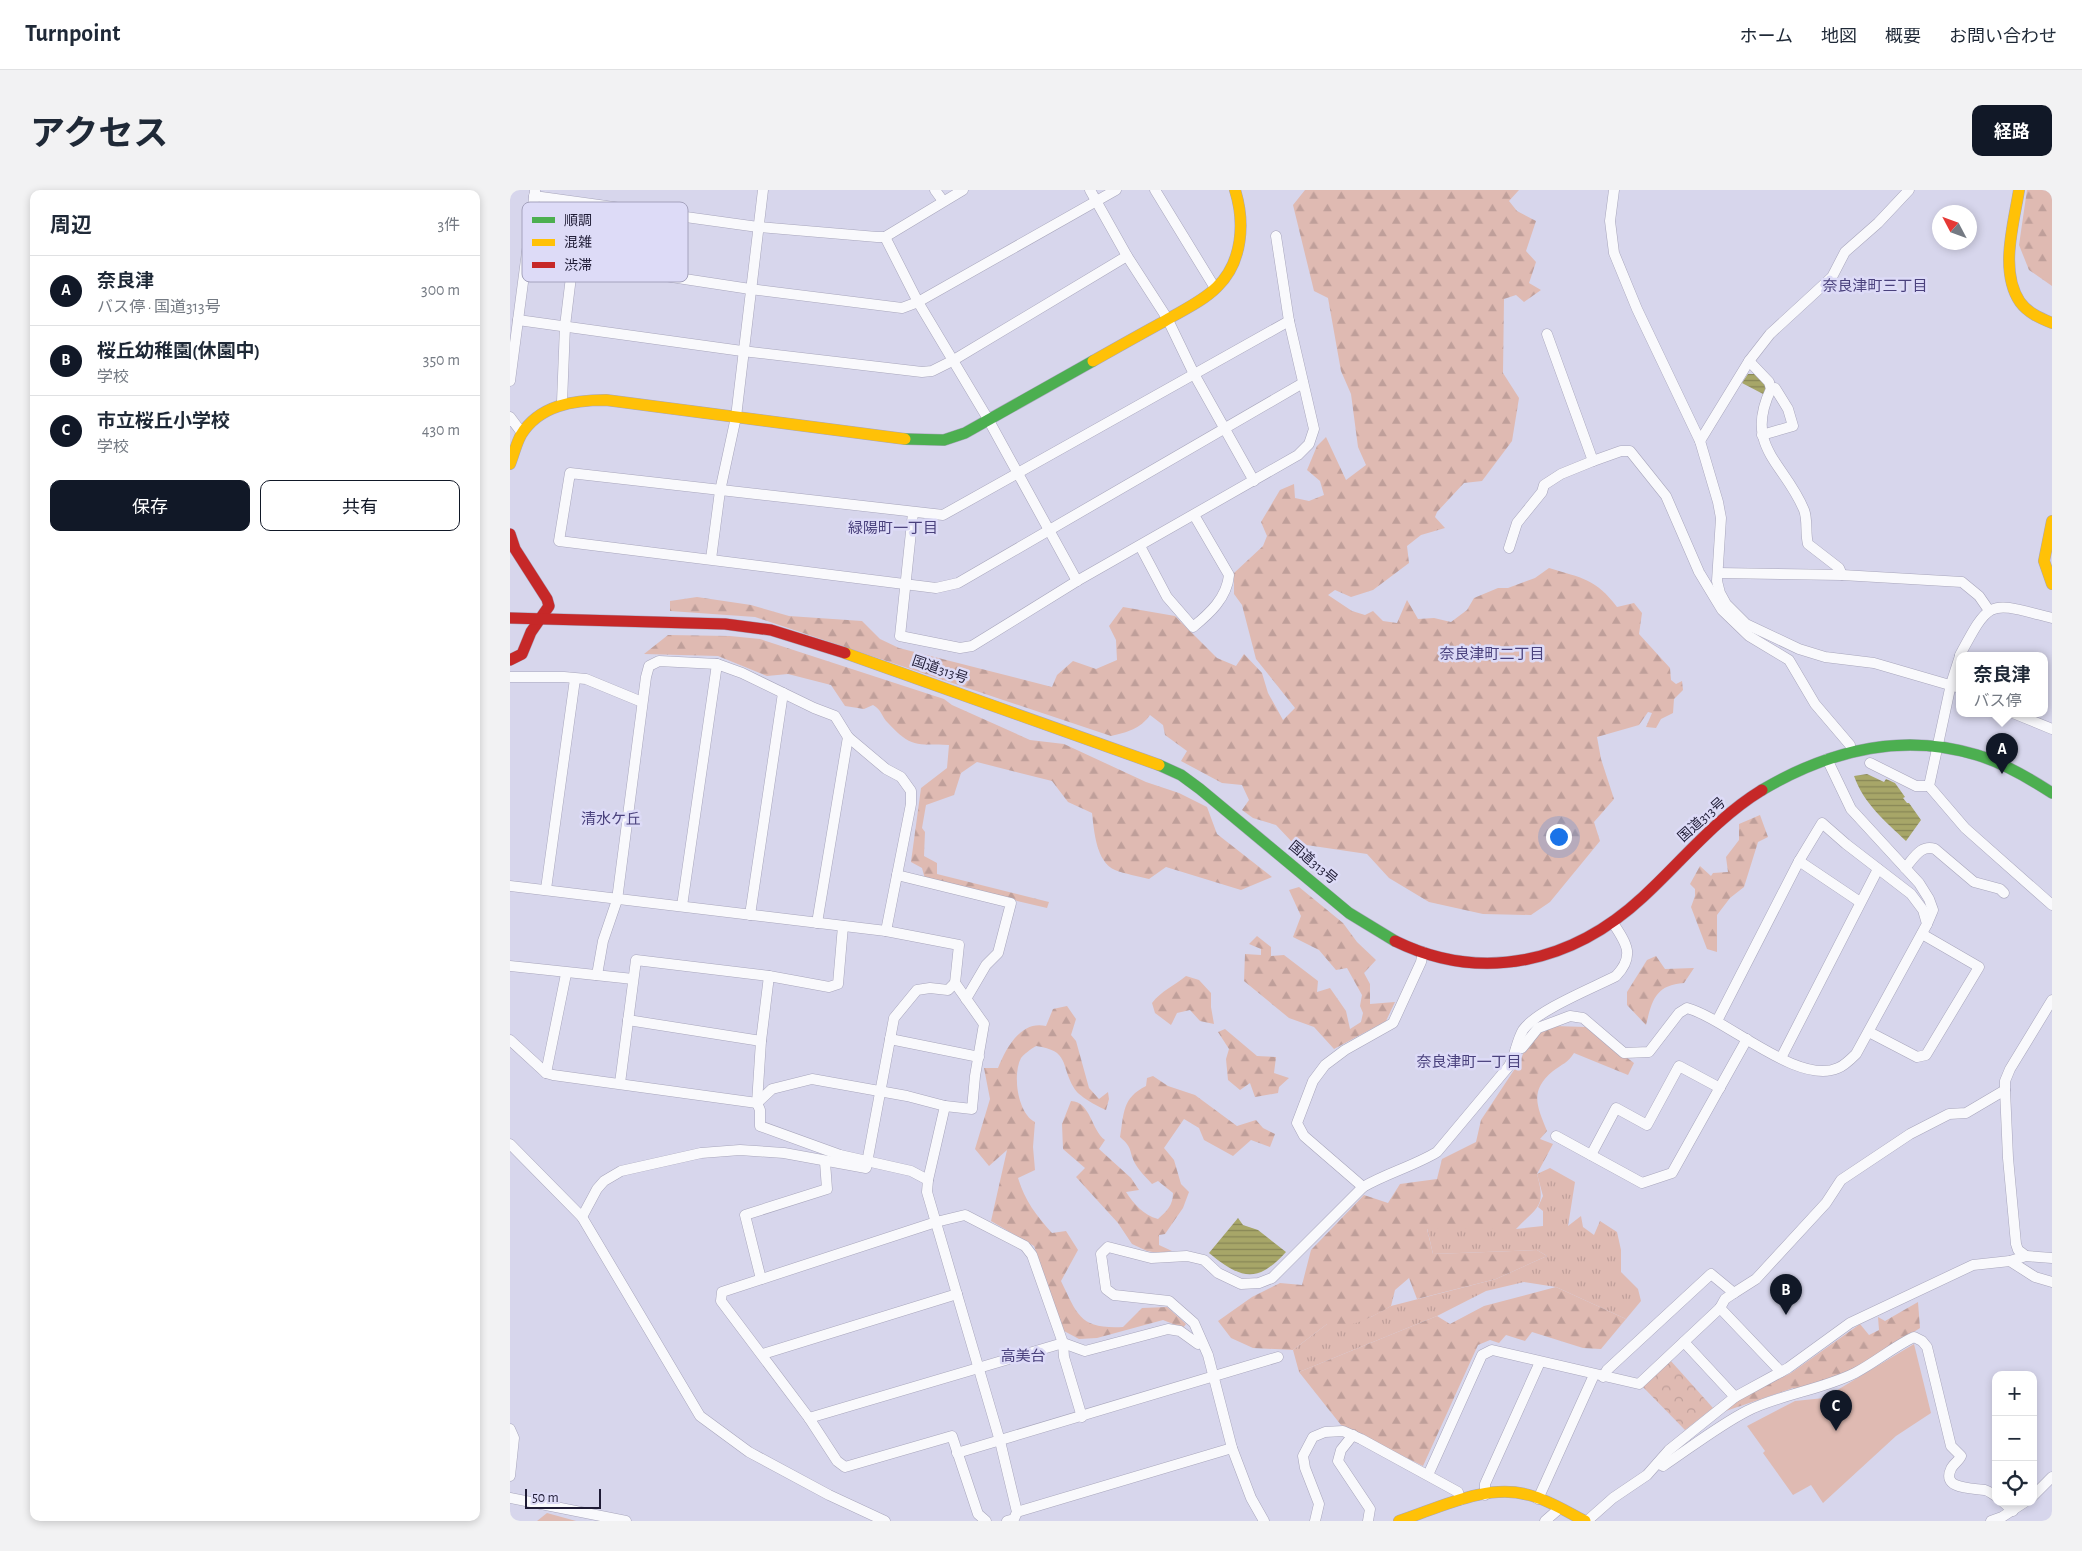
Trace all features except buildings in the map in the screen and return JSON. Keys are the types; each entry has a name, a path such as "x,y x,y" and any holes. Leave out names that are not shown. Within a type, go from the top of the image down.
{"main road":[{"path":"510,464 522,432 541,415 562,402 606,400 919,441 944,440 965,433 1198,302 1215,288 1231,266 1238,246 1241,222 1235,190"},
{"path":"2019,190 2009,277 2021,305 2033,315 2052,323"},
{"path":"2052,521 2049,548 2043,560 2045,574 2052,584"},
{"path":"510,534 515,549 547,599 548,606 531,632 522,654 510,660"},
{"name":"国道313号","path":"510,618 704,622 771,630 825,646 1145,758 1181,775 1218,802 1349,913 1398,942 1423,952 1479,963 1527,962 1570,948 1613,923 1729,814 1781,778 1827,759 1888,744 1936,746 1977,754 2018,773 2052,793"},
{"path":"1399,1521 1460,1500 1511,1492 1538,1499 1586,1521"}],"street":[{"path":"712,559 720,491 736,417 742,351 763,190"},
{"path":"935,190 942,201"},
{"path":"688,218 758,227 885,237 963,190"},
{"path":"1090,190 1127,256 1168,318 1194,374 1254,481"},
{"path":"688,280 902,308 918,302 1116,190"},
{"path":"1155,190 1215,288"},
{"path":"1614,190 1610,221 1614,254 1637,309 1700,441 1718,502 1721,518 1718,573 1720,593 1726,604 1746,624 1799,649 1825,657 1874,663 1955,686 1936,746 1929,786"},
{"path":"1700,441 1749,361 1770,334 1832,277 1845,252 1878,223 1909,190"},
{"path":"534,193 575,202"},
{"path":"914,513 900,636 960,648 972,646 983,641 1077,581 1298,455 1309,444 1314,430 1289,321 1276,236"},
{"path":"885,237 918,302 988,420 1077,581"},
{"path":"518,320 742,351 922,372 932,370 952,361 1127,256"},
{"path":"510,381 523,282"},
{"path":"562,402 565,326 570,282"},
{"path":"1289,321 943,516 570,473 559,541 936,588 958,582 1303,383"},
{"path":"1546,334 1593,461"},
{"path":"1749,361 1769,382 1771,389 1762,408 1762,435 1781,474 1789,480 1804,511 1808,544 1839,568 1842,576"},
{"path":"1762,435 1793,426 1788,409 1775,388 1771,389"},
{"path":"510,417 522,432"},
{"path":"1509,548 1517,523 1542,492 1544,485 1561,474 1593,461 1620,451 1630,451 1666,496 1699,572 1722,610 1749,636 1789,660 1814,704 1850,745"},
{"path":"1140,546 1167,597 1193,627 1211,612 1221,598 1228,583 1229,575 1194,515"},
{"path":"1718,573 1842,576 1962,582 1979,596 1988,609"},
{"path":"1962,652 1979,619 1988,609 2007,606 2052,618"},
{"path":"597,975 603,942 617,900 642,702 649,666 659,661 717,664 742,673 835,716 848,737 886,769 901,777 911,791 911,804 886,931"},
{"path":"682,906 717,664"},
{"path":"510,677 586,679 642,702"},
{"path":"546,889 575,679"},
{"path":"750,915 782,693"},
{"path":"2023,717 2052,729"},
{"path":"817,923 848,737"},
{"path":"1516,1049 1522,1048 1538,1028 1570,1016 1583,1018 1624,1053 1649,1052 1679,1013 1687,1008 1717,1021 1802,1069 1829,1071 1839,1068 1856,1054 1925,929 1933,910 1929,899 1905,868 1851,809 1827,759"},
{"path":"1870,762 1916,786 1929,786 1966,828 2052,905"},
{"path":"1717,1021 1799,862 1822,823 1911,894 1922,910 1925,929 1979,967 1926,1054 1917,1057 1869,1032"},
{"path":"1905,868 1923,848 1929,847 1935,849 1974,882 2000,889 2004,893"},
{"path":"1799,862 1860,902"},
{"path":"1781,1058 1878,869"},
{"path":"897,875 1011,903 998,953 986,965 966,999"},
{"path":"510,886 886,931 958,945 955,984 984,1024 972,1109 946,1106 881,1091 812,1079 772,1089 758,1103"},
{"path":"1264,1521 1254,1503 1232,1448 1214,1377 1194,1322 1168,1301 1114,1294 1106,1288 1101,1254 1108,1247 1151,1258 1187,1256 1204,1260 1218,1273 1241,1284 1259,1283 1272,1278 1286,1267 1363,1186 1377,1178 1425,1160 1437,1152 1510,1066 1518,1040 1525,1028 1538,1016 1616,976 1626,966 1629,956 1623,937 1613,923"},
{"path":"620,1084 636,960 769,976 829,987 838,984 843,926"},
{"path":"1363,1186 1304,1136 1296,1123 1312,1082 1324,1064 1393,1023 1421,962 1423,952"},
{"path":"510,966 566,974 597,975 633,980"},
{"path":"546,1073 566,974"},
{"path":"769,976 761,1041 758,1103 760,1126 840,1156 911,1171 928,1180"},
{"path":"582,1217 597,1189 604,1181 621,1171 701,1153 740,1150 784,1153 866,1168 894,1018 917,990 930,988 948,990 955,984"},
{"path":"2026,1256 2018,1250 2016,1244 2008,1158 2005,1081 2010,1069 2052,1000"},
{"path":"628,1020 761,1041"},
{"path":"890,1039 978,1056"},
{"path":"1556,1136 1642,1183 1672,1173 1747,1039"},
{"path":"510,1040 546,1073 758,1103"},
{"path":"1591,1155 1616,1108 1647,1125 1679,1066 1720,1088"},
{"path":"1428,1475 1482,1356 1492,1350 1639,1384 1720,1308 1725,1299 1756,1279 1826,1203 1841,1180 1910,1134 1949,1114 1966,1113 2005,1090"},
{"path":"946,1106 928,1180 927,1192 1000,1441 1017,1512 1014,1519 1007,1521"},
{"path":"510,1144 582,1217 700,1416 748,1452 830,1495 885,1521"},
{"path":"761,1280 746,1214 827,1189 825,1162"},
{"path":"986,1521 978,1514 952,1436 845,1466 837,1461 763,1354 721,1301 722,1292 965,1214 1026,1246 1032,1255 1063,1343 1064,1357 1082,1416"},
{"path":"1586,1521 1613,1498 1647,1476 1669,1450 1735,1397 1781,1372 1850,1323 1973,1264 2010,1261 2026,1256 2050,1260"},
{"path":"2010,1261 2035,1277 2052,1282"},
{"path":"1538,1499 1598,1376 1607,1370 1711,1274 1734,1293"},
{"path":"763,1354 957,1294"},
{"path":"1720,1308 1781,1372"},
{"path":"809,1418 1063,1343 1084,1352 1168,1329 1180,1331 1198,1344 1202,1343"},
{"path":"1658,1463 1663,1466 1747,1411 1794,1394 1814,1390 1856,1372 1899,1344 1914,1337 1922,1340 1927,1347 1951,1446 1961,1456 1951,1468 1950,1477 1954,1484 1962,1489 1986,1490 1992,1494"},
{"path":"1684,1342 1735,1397"},
{"path":"958,1453 1278,1357"},
{"path":"1485,1495 1485,1484 1540,1362"},
{"path":"510,1429 514,1438 510,1476"},
{"path":"1315,1521 1319,1504 1305,1468 1303,1456 1313,1437 1337,1430 1353,1435 1458,1492 1460,1500"},
{"path":"1353,1435 1341,1450 1338,1461 1370,1510 1368,1521"},
{"path":"1017,1512 1232,1448"},
{"path":"2037,1492 2052,1477"},
{"path":"510,1498 626,1521"},
{"path":"2007,1506 2013,1511"},
{"path":"1991,1521 2020,1506"},
{"path":"1545,1521 1560,1508"},
{"path":"1430,1521 1436,1509"}],"green space":[{"path":"1305,190 1519,190 1509,201 1517,211 1536,221 1526,251 1536,262 1529,283 1541,290 1524,302 1516,295 1504,299 1503,373 1519,398 1512,441 1482,481 1464,483 1437,512 1435,517 1445,528 1421,535 1407,546 1409,563 1373,590 1351,597 1335,590 1328,595 1352,611 1365,615 1373,611 1383,621 1397,623 1407,600 1418,619 1434,618 1451,622 1467,610 1474,598 1498,588 1508,588 1535,578 1549,568 1579,577 1595,585 1617,607 1634,603 1642,613 1639,634 1670,668 1671,680 1676,684 1682,681 1683,690 1674,699 1673,713 1661,719 1656,728 1646,727 1652,713 1648,712 1639,725 1597,737 1601,759 1614,799 1594,822 1600,841 1550,902 1531,915 1483,914 1429,902 1389,878 1367,854 1293,843 1276,825 1253,818 1242,810 1249,800 1242,785 1222,783 1181,761 1187,751 1165,735 1163,725 1150,715 1142,724 1133,729 1111,736 755,617 670,611 670,601 697,597 751,605 789,616 862,621 880,639 899,648 1052,687 1057,675 1073,661 1096,669 1117,660 1116,640 1109,626 1123,607 1175,616 1217,658 1236,666 1244,654 1262,673 1268,693 1283,720 1295,708 1256,659 1242,605 1234,594 1234,573 1263,546 1267,536 1261,522 1280,490 1294,484 1295,498 1309,501 1324,495 1320,481 1307,470 1317,446 1326,437 1346,480 1366,465 1358,447 1351,394 1341,371 1328,298 1314,291 1293,205"},
{"path":"2027,190 2052,190 2052,286 2029,270 2019,245"},
{"path":"668,635 730,636 760,639 944,699 952,705 1030,740 1064,744 1146,782 1179,793 1207,807 1217,834 1272,877 1241,890 1166,867 1149,879 1115,870 1109,866 1100,853 1095,836 1092,813 1068,802 1052,781 977,762 961,773 954,795 926,805 922,828 925,832 924,856 937,863 937,874 1049,902 1047,908 925,879 922,868 911,862 921,788 947,768 949,745 921,744 909,741 896,731 873,705 864,709 845,706 831,685 788,674 767,676 718,656 644,654"},
{"path":"1760,815 1768,837 1758,842 1744,887 1730,898 1717,915 1717,952 1707,949 1691,907 1695,896 1695,889 1690,884 1700,866 1711,876 1713,873 1728,872 1726,857 1739,840 1739,824"},
{"path":"1299,887 1343,923 1357,942 1376,960 1364,973 1370,984 1370,1004 1395,1002 1386,1021 1334,1049 1314,1027 1289,1018 1244,981 1245,954 1261,955 1261,949 1249,944 1257,936 1271,947 1271,956 1284,955 1318,981 1317,992 1330,988 1346,1011 1350,1029 1361,1022 1363,1013 1360,1006 1362,995 1347,968 1336,970 1319,950 1293,937 1301,916 1289,890"},
{"path":"1656,956 1665,969 1694,968 1684,983 1667,987 1656,996 1646,1025 1627,1005 1627,992 1647,960"},
{"path":"1186,976 1199,980 1211,993 1214,1024 1200,1021 1190,1010 1177,1013 1171,1025 1155,1013 1152,1003"},
{"path":"1067,1006 1076,1019 1071,1035 1076,1041 1089,1088 1099,1099 1108,1092 1109,1099 1106,1110 1076,1091 1062,1060 1054,1051 1036,1046 1024,1055 1018,1065 1017,1084 1024,1111 1035,1122 1033,1147 1035,1170 1018,1178 1024,1194 1041,1220 1052,1233 1066,1231 1078,1250 1061,1281 1082,1318 1098,1326 1123,1327 1142,1308 1167,1307 1186,1324 1183,1328 1163,1320 1097,1338 1079,1339 1064,1331 1034,1246 991,1221 1007,1150 989,1166 975,1149 990,1099 984,1068 998,1068 1010,1044 1022,1031 1037,1025 1046,1026 1053,1009"},
{"path":"1554,1026 1586,1027 1634,1063 1628,1075 1574,1053 1545,1078 1538,1092 1537,1099 1540,1114 1547,1131 1540,1139 1553,1144 1537,1174 1541,1193 1538,1205 1516,1229 1427,1229 1433,1254 1537,1250 1547,1256 1496,1279 1417,1299 1409,1278 1395,1290 1391,1306 1360,1322 1343,1326 1327,1324 1293,1350 1253,1348 1231,1338 1218,1321 1252,1297 1280,1283 1302,1285 1311,1250 1364,1195 1388,1203 1400,1184 1437,1179 1442,1159 1476,1142 1481,1120 1520,1061 1526,1047 1542,1031"},
{"path":"1225,1029 1257,1056 1276,1057 1274,1073 1289,1078 1279,1087 1278,1093 1255,1097 1250,1083 1240,1090 1228,1080 1226,1059 1229,1049 1218,1032"},
{"path":"1153,1076 1168,1086 1195,1095 1237,1126 1256,1120 1263,1128 1275,1134 1270,1147 1251,1140 1233,1156 1204,1140 1199,1128 1184,1119 1164,1148 1174,1160 1181,1184 1189,1192 1183,1208 1165,1234 1159,1235 1159,1245 1172,1251 1158,1253 1147,1251 1132,1244 1118,1223 1076,1177 1085,1168 1063,1149 1062,1124 1071,1101 1083,1106 1105,1140 1099,1149 1131,1178 1139,1190 1126,1192 1139,1209 1158,1219 1169,1207 1173,1193 1158,1181 1152,1184 1138,1168 1129,1147 1120,1137 1128,1101 1146,1086 1147,1078"},
{"path":"1550,1168 1575,1182 1568,1226 1581,1216 1583,1227 1594,1235 1600,1221 1617,1232 1621,1250 1621,1272 1638,1289 1641,1301 1626,1319 1556,1287 1524,1282 1486,1291 1437,1316 1299,1372 1293,1350 1327,1324 1371,1317 1391,1306 1496,1279 1547,1256 1537,1250 1433,1254 1427,1228 1516,1229 1543,1226 1543,1211 1538,1207 1543,1196 1537,1174"},
{"path":"1556,1287 1626,1319 1601,1349 1583,1348 1532,1332 1525,1341 1506,1335 1499,1343 1490,1340 1478,1345 1423,1466 1341,1425 1299,1372 1437,1316 1450,1324 1484,1306"},
{"path":"1918,1302 1920,1328 1856,1369 1796,1391 1793,1388 1720,1413 1739,1398 1791,1373 1860,1324 1869,1335 1879,1330 1878,1317 1885,1321"},
{"path":"1914,1344 1931,1413 1896,1436 1823,1503 1811,1485 1793,1495 1763,1453 1765,1451 1747,1426 1795,1401 1824,1398"},
{"path":"1670,1360 1713,1408 1685,1430 1642,1386"},
{"path":"547,1513 576,1521 537,1521"}],"shaded area":[{"path":"1748,374 1757,374 1766,383 1765,395 1742,383"},
{"path":"1867,774 1884,782 1886,779 1895,783 1905,797 1903,798 1921,820 1906,841 1876,812 1863,795 1854,776"},
{"path":"1238,1218 1243,1225 1258,1230 1286,1252 1276,1262 1257,1273 1240,1273 1220,1262 1209,1253"}],"traffic: fast":[{"path":"905,439 944,440 965,433 1093,361"},
{"path":"1762,790 1787,776 1839,756 1866,749 1921,745 1949,748 1987,758 2016,771 2052,793"},
{"path":"1159,765 1181,775 1200,789 1349,913 1395,941"}],"traffic: slow":[{"path":"1093,361 1198,302 1226,277 1237,254 1241,228 1235,190"},
{"path":"2019,190 2010,247 2010,276 2014,290 2023,306 2035,315 2052,323"},
{"path":"510,464 521,435 537,417 558,406 594,400 905,439"},
{"path":"2052,521 2044,561 2052,584"},
{"path":"845,653 1159,765"},
{"path":"1399,1521 1446,1504 1496,1492 1513,1492 1529,1495 1558,1506 1585,1521"}],"traffic: jam":[{"path":"510,534 515,549 547,599 549,606 531,632 522,654 510,660"},
{"path":"510,618 725,624 771,630 845,653"},
{"path":"1395,941 1428,954 1461,961 1494,963 1526,960 1557,951 1587,937 1616,919 1643,897 1729,813 1762,790"}],"place":[{"name":"奈良津","path":"2002,774"},
{"name":"桜丘幼稚園(休園中)","path":"1786,1315"},
{"name":"市立桜丘小学校","path":"1836,1431"}],"district":[{"name":"奈良津町三丁目","path":"1875,286"},
{"name":"緑陽町一丁目","path":"893,528"},
{"name":"奈良津町二丁目","path":"1492,654"},
{"name":"清水ケ丘","path":"611,819"},
{"name":"奈良津町一丁目","path":"1469,1062"},
{"name":"高美台","path":"1023,1356"}]}
